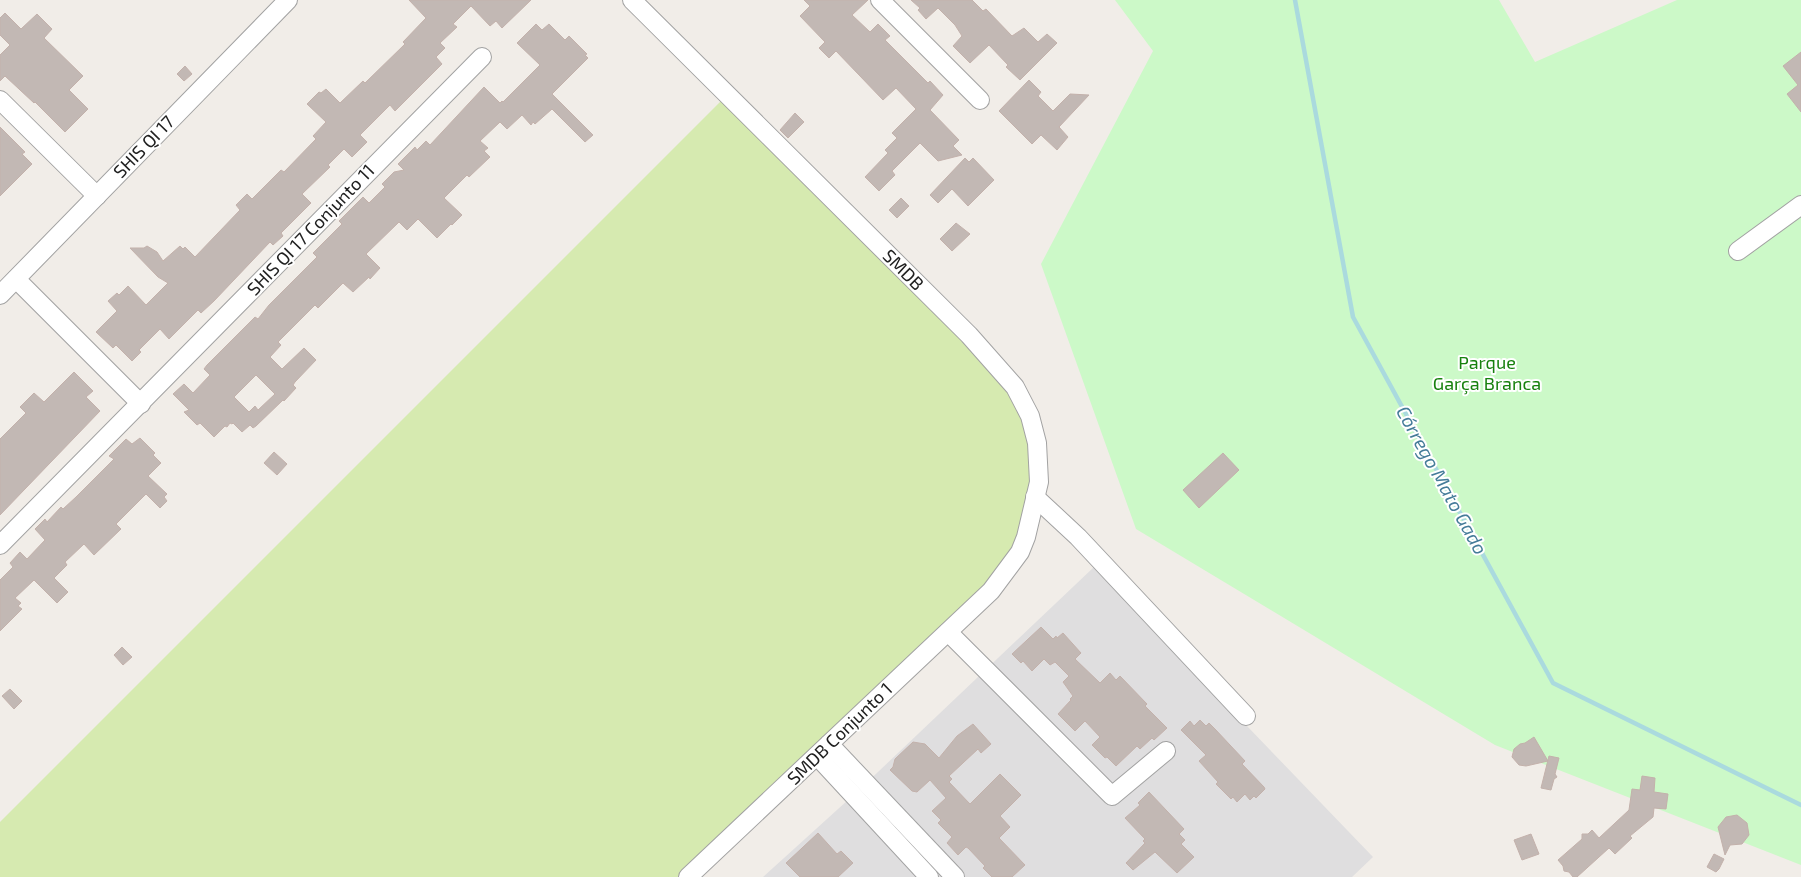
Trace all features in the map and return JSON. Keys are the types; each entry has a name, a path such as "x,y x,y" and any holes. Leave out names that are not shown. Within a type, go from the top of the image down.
{"street":[{"name":"SMDB","path":"632,0 969,335 1015,387 1030,416 1037,443 1039,482 1026,537 1020,552 991,591"},
{"path":"880,0 980,100"},
{"name":"SHIS QI 17","path":"0,295 286,1"},
{"name":"SHIS QI 17 Conjunto 11","path":"0,545 482,56"},
{"path":"0,100 97,196"},
{"path":"1738,251 1801,205"},
{"path":"16,279 141,404"},
{"path":"1036,497 1078,537 1246,716"},
{"name":"SMDB Conjunto 1","path":"688,877 991,591"},
{"path":"948,632 1112,796 1166,751"},
{"path":"823,750 929,877"},
{"path":"823,750 955,877"}],"shaded area":[{"path":"1094,567 1373,857 1352,877 763,877 859,790"}],"green space":[{"name":"Parque Garça Branca","path":"1115,0 1499,0 1535,62 1677,0 1801,0 1801,865 1495,745 1136,529 1041,264 1153,51"},
{"path":"727,95 1015,387 1037,443 1020,552 688,877 0,877 0,822"}],"building":[{"path":"409,0 531,0 502,28 496,21 490,26 471,6 453,24 457,27 440,43 445,48 436,57 442,64 395,111 390,105 360,135 367,142 352,157 344,149 328,165 330,167 302,194 311,203 281,233 283,236 273,245 270,242 214,301 201,313 198,310 169,339 160,329 139,350 141,352 132,361 116,345 113,348 96,332 117,311 108,301 117,293 119,295 128,286 146,305 168,283 158,277 130,248 144,248 147,246 157,252 163,261 180,246 183,249 185,247 195,257 240,210 236,205 247,194 252,199 281,170 284,172 316,139 313,136 326,122 307,104 319,92 321,93 326,89 340,103 363,81 365,83 405,44 403,42 426,18"},
{"path":"804,0 868,0 852,15 870,32 878,24 890,36 885,40 928,83 930,81 943,95 930,110 959,140 953,146 962,155 938,161 920,143 892,171 895,175 879,191 865,177 888,153 885,150 897,138 892,133 916,109 896,88 883,100 836,51 829,58 819,48 825,42 800,16 810,6"},
{"path":"911,0 972,0 983,11 986,9 1012,36 1024,28 1038,42 1047,34 1057,43 1020,80 1006,67 1008,65 989,45 970,63 953,46 962,36 955,25 938,8 926,19 918,10 920,8"},
{"path":"5,13 21,29 37,14 52,29 44,38 83,76 69,90 88,109 65,132 5,76 0,81 0,55 10,45 0,35 0,18"},
{"path":"536,24 542,30 549,24 565,40 569,36 587,54 585,55 588,58 552,94 593,135 585,142 552,109 535,124 533,122 531,125 522,115 507,129 500,122 480,141 488,148 484,151 490,157 469,177 467,175 444,198 462,215 452,225 437,238 418,219 407,230 399,222 366,254 380,268 370,279 369,277 353,292 343,283 318,308 315,305 278,342 281,345 270,357 282,369 304,348 316,360 295,382 293,385 296,388 284,401 256,426 253,428 250,425 242,432 233,423 230,423 214,437 200,423 197,425 184,412 189,410 173,394 184,384 193,393 210,375 204,369 207,365 255,317 258,319 269,305 317,257 313,253 342,224 339,221 363,197 369,203 385,187 382,184 394,172 404,170 398,164 415,147 417,150 426,141 430,145 484,87 500,103 503,102 540,65 517,43","holes":["256,375 275,394 258,410 255,406 249,412 234,397"]},
{"path":"1801,52 1801,112 1787,94 1798,85 1783,66"},
{"path":"185,66 192,74 184,81 177,74"},
{"path":"1029,80 1041,92 1038,96 1053,111 1070,94 1089,95 1059,127 1068,137 1057,150 1041,135 1032,144 999,111"},
{"path":"795,113 804,122 788,138 780,130"},
{"path":"0,127 25,152 22,154 32,164 0,196"},
{"path":"965,158 969,162 973,158 994,180 968,206 952,189 938,203 930,195"},
{"path":"901,198 909,206 897,218 889,210"},
{"path":"956,223 970,234 952,251 940,239"},
{"path":"74,372 93,391 86,397 100,411 0,515 0,439 26,413 20,407 34,393 44,402"},
{"path":"140,438 155,453 153,455 161,463 148,476 167,494 164,497 167,501 160,508 146,494 116,524 121,529 94,555 84,544 65,562 67,565 54,578 68,592 57,603 34,580 15,598 21,603 18,606 22,609 0,631 0,580 13,567 10,563 20,552 27,559 45,540 35,529 45,519 47,522 61,507 63,509 76,497 114,459 109,456 126,439 132,444"},
{"path":"274,452 287,464 277,475 264,463"},
{"path":"1223,453 1239,470 1199,508 1183,490"},
{"path":"1041,627 1053,639 1063,633 1081,653 1075,659 1100,683 1110,673 1116,680 1120,676 1147,704 1145,706 1167,728 1140,749 1137,746 1116,766 1107,757 1105,758 1092,745 1100,737 1085,721 1075,731 1058,714 1073,696 1063,682 1069,676 1055,662 1050,665 1044,659 1032,671 1023,661 1021,663 1012,654"},
{"path":"122,647 132,657 123,665 114,655"},
{"path":"10,689 22,701 14,709 2,696"},
{"path":"1200,720 1206,726 1209,723 1215,729 1245,761 1242,764 1264,787 1265,789 1256,798 1254,796 1250,800 1245,794 1237,802 1233,797 1231,799 1216,784 1218,782 1199,761 1206,755 1181,730 1190,721 1194,726"},
{"path":"973,724 991,744 981,753 978,749 949,776 952,779 949,782 970,804 1000,774 1021,795 1000,816 1010,827 999,838 1025,865 1012,877 992,877 983,868 985,866 966,847 958,855 947,843 952,837 938,823 941,820 932,811 946,798 930,780 917,792 912,791 890,770 895,759 913,742 925,744 939,758 957,736"},
{"path":"1534,737 1548,761 1526,766 1519,765 1512,757 1514,749"},
{"path":"1549,756 1559,758 1555,774 1557,777 1554,779 1551,790 1541,788"},
{"path":"1642,776 1655,778 1654,792 1668,794 1666,809 1654,808 1653,817 1630,836 1632,838 1615,854 1609,848 1577,877 1573,877 1569,872 1564,871 1563,866 1558,860 1582,839 1582,834 1588,834 1592,830 1599,838 1629,810 1632,789 1640,790"},
{"path":"1149,792 1184,829 1179,834 1185,840 1181,844 1194,857 1177,873 1155,852 1133,870 1126,863 1145,843 1143,841 1145,839 1125,818 1140,805 1138,803"},
{"path":"1737,815 1747,823 1749,835 1742,844 1730,845 1725,855 1718,827 1726,817"},
{"path":"818,833 837,854 841,851 853,863 838,877 800,877 786,863"},
{"path":"1531,834 1539,854 1522,860 1514,840"},
{"path":"1714,854 1724,859 1716,872 1707,867"}],"waterway":[{"name":"Córrego Mato Gado","path":"1295,0 1353,317 1553,683 1801,805"}]}
